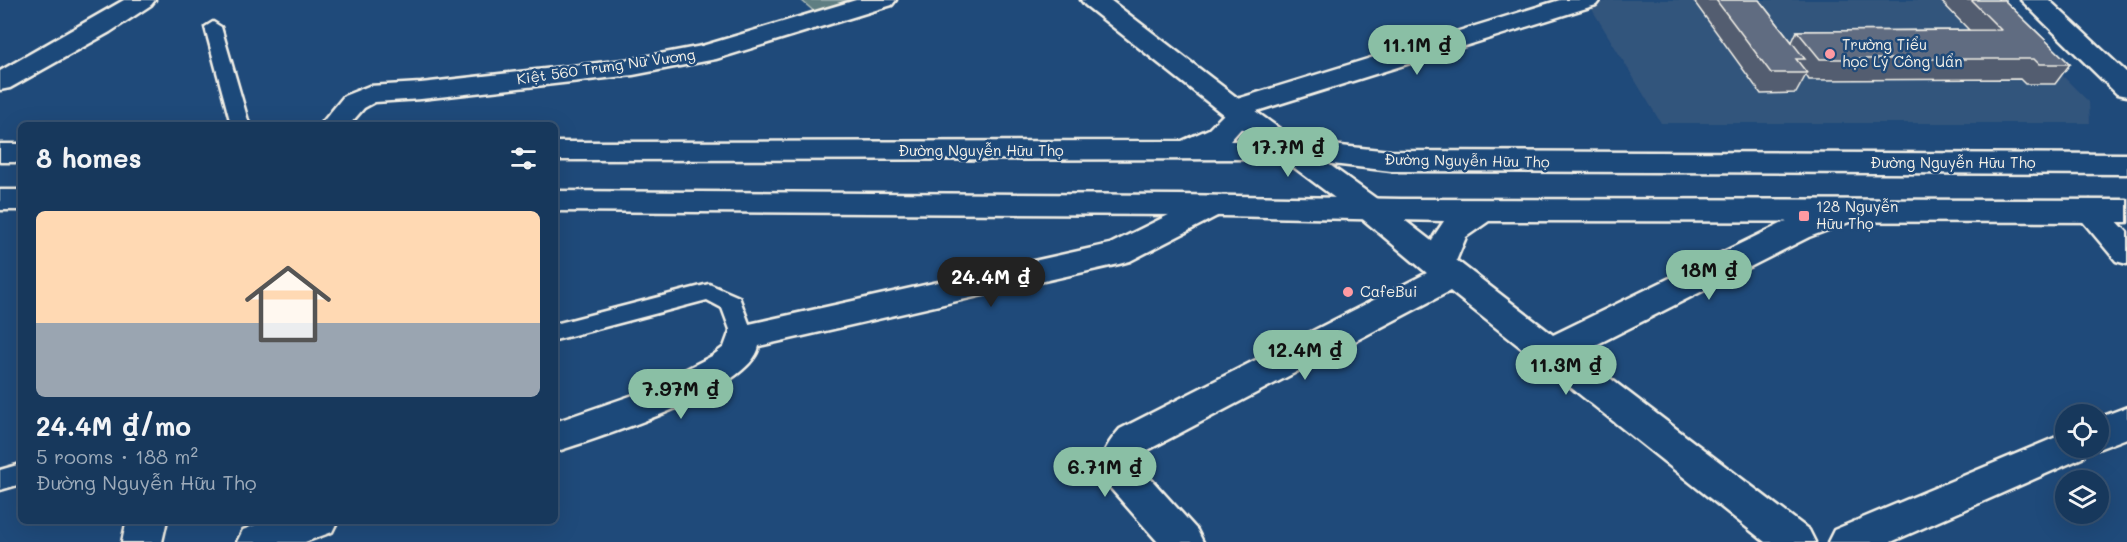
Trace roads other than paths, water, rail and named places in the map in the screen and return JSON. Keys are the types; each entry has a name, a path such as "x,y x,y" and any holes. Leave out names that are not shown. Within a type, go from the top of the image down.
{"main road":[{"path":"0,82 142,0"},
{"name":"Kiệt 560 Trưng Nữ Vương","path":"337,122 354,102 369,94 421,91 644,65 706,53 883,0"},
{"path":"1185,150 1219,135 1237,111 1587,0"},
{"path":"2034,0 2127,88"},
{"path":"1100,1 1237,111 1370,209 1796,542"},
{"name":"Đường Nguyễn Hữu Thọ","path":"558,152 1290,150 1391,161 2127,164"},
{"path":"0,153 18,153"},
{"path":"0,200 18,200"},
{"path":"558,201 1370,209 2127,211"},
{"path":"558,436 654,402 725,366 740,353 743,337 1119,253 1212,206"},
{"path":"1446,270 1450,235 1456,225 1467,217 1488,209"},
{"path":"1552,351 1798,229 1849,211"},
{"path":"2090,211 2127,253"},
{"path":"1183,542 1120,472 1122,453 1133,440 1446,270"},
{"path":"2109,429 2127,422"},
{"path":"1848,542 2055,453"},
{"path":"142,542 146,524"},
{"path":"257,542 307,524"}],"lane":[{"path":"213,27 239,122"},
{"path":"558,331 709,292 731,303 743,337"},
{"path":"0,480 18,475"}],"place":[{"name":"Trường Tiểu học Lý Công Uẩn","path":"1830,54"},
{"name":"128 Nguyễn Hữu Thọ","path":"1804,216"},
{"name":"CafeBui","path":"1348,292"}]}
